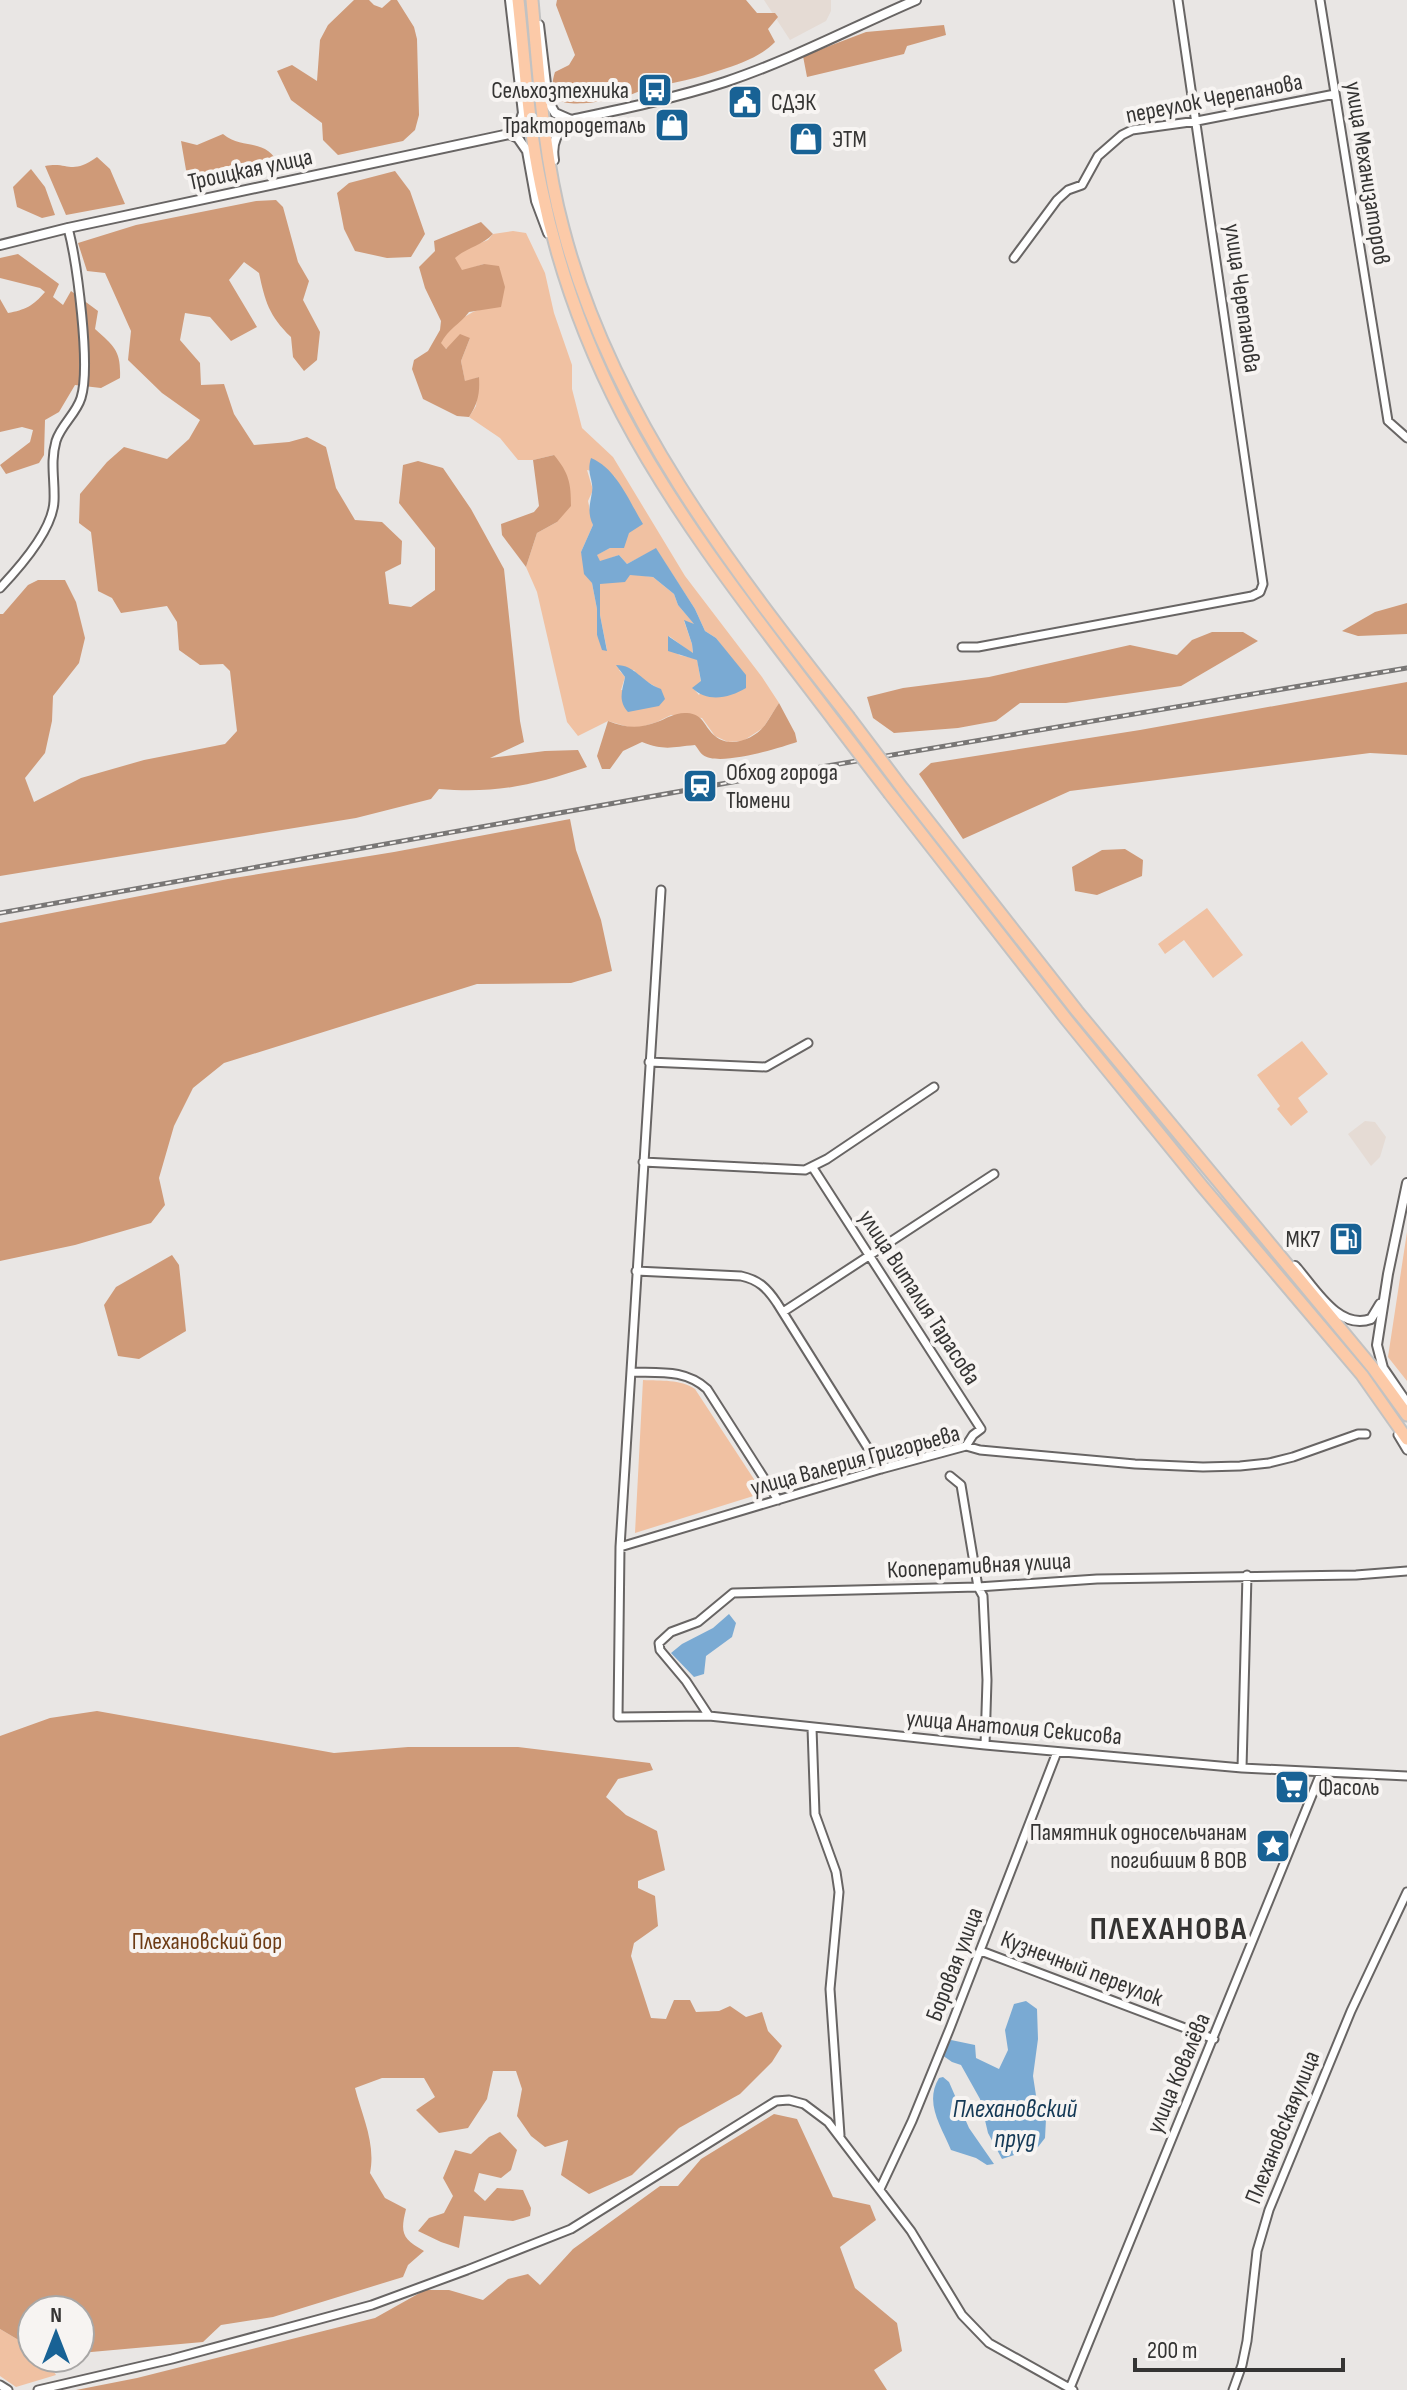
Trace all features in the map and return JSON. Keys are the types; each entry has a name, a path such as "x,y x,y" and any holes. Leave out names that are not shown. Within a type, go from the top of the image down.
{"highway":[{"path":"518,0 540,186 558,252 594,354 638,443 723,572 890,794 1066,1019 1362,1375 1407,1439"},
{"path":"532,0 547,140 562,226 591,311 634,409 703,522 788,639 1077,1011 1373,1368 1407,1415"}],"street":[{"path":"510,0 523,113 520,122 509,134 518,138 527,151 536,201 558,252"},
{"path":"532,0 540,33 548,101 555,113 571,120"},
{"path":"562,226 553,141 571,120 726,81 916,0"},
{"name":"улица Черепанова","path":"962,647 978,647 1252,596 1260,592 1263,584 1178,0"},
{"name":"улица Механизаторов","path":"1320,0 1388,421 1407,438"},
{"name":"переулок Черепанова","path":"1014,258 1057,200 1068,190 1082,185 1098,156 1122,135 1132,130 1197,121 1335,94"},
{"name":"Троицкая улица","path":"0,245 509,134"},
{"path":"0,588 16,571 53,515 52,467 57,437 80,400 84,364 76,266 68,228"},
{"path":"620,1547 661,890"},
{"path":"649,1062 766,1067 808,1043"},
{"path":"643,1162 790,1170 813,1168 934,1087"},
{"name":"улица Виталия Тарасова","path":"813,1168 981,1429 966,1446"},
{"path":"783,1312 994,1174"},
{"path":"1407,1183 1384,1296 1377,1352 1383,1368 1407,1403"},
{"path":"1273,1249 1288,1258 1333,1310 1346,1319 1360,1322 1371,1319 1384,1296"},
{"path":"636,1271 756,1279 767,1288 783,1312 881,1469"},
{"path":"631,1372 680,1374 695,1378 707,1389 778,1500"},
{"path":"1362,1375 1407,1450"},
{"name":"улица Валерия Григорьева","path":"620,1547 966,1446 980,1450 1135,1464 1203,1467 1269,1463 1366,1434"},
{"path":"950,1476 961,1485 978,1587 983,1596 987,1680 985,1745"},
{"name":"улица Анатолия Секисова","path":"620,1547 618,1717 709,1716 1242,1768 1407,1776"},
{"name":"Кооперативная улица","path":"709,1716 660,1650 659,1643 671,1632 698,1622 733,1593 1407,1571"},
{"path":"1242,1768 1247,1575"},
{"path":"812,1728 815,1814 836,1872 839,1892 830,1989 840,2137"},
{"name":"Боровая улица","path":"880,2189 912,2121 981,1951 1057,1752"},
{"name":"улица Ковалёва","path":"1072,2389 1150,2188 1214,2039 1321,1773"},
{"name":"Плехановскаяулица","path":"1233,2390 1247,2341 1257,2251 1264,2225 1351,2011 1407,1892"},
{"name":"Кузнечный переулок","path":"981,1951 1214,2039"},
{"path":"38,2390 172,2359 372,2305 467,2270 571,2229 776,2101 789,2100 804,2104 828,2122 911,2231 974,2330 1006,2355 1072,2389"},
{"path":"0,2385 8,2390"}],"shaded area":[{"path":"764,0 831,0 831,11 826,21 790,40"},
{"path":"526,233 545,273 554,313 572,365 572,389 582,428 613,457 685,576 779,703 763,728 743,741 728,742 715,736 702,718 671,715 635,729 608,721 578,736 567,722 537,592 526,567 537,533 557,522 554,455 518,460 500,438 469,417 476,406 479,377 465,382 461,361 470,338 445,349 440,343 458,322 482,309 484,264 462,271 454,258 467,248 488,240 493,234","holes":["587,470 614,476 625,496 610,548 596,555 600,562 619,555 627,564 656,549 695,609 705,631 716,638 727,653 699,695 693,688 701,682 697,659 679,655 669,636 693,654 684,621 696,626 678,605 674,594 653,577 630,574 600,583 600,615 607,650 597,635 597,609 592,583 581,552 593,525 588,501 593,490","619,670 634,670 639,677 661,690 621,690 625,677"]},
{"path":"1207,908 1243,955 1213,978 1184,940 1165,954 1158,944"},
{"path":"1302,1041 1328,1074 1298,1098 1308,1112 1291,1126 1257,1075"},
{"path":"1365,1121 1375,1122 1386,1137 1380,1157 1371,1166 1348,1134"},
{"path":"1407,1232 1407,1381 1388,1357"},
{"path":"643,1380 677,1382 695,1389 763,1493 635,1533"},
{"path":"0,2329 16,2338 16,2374 56,2375 16,2387 0,2376"}],"green space":[{"path":"354,0 369,0 382,8 391,0 397,0 414,27 419,115 415,130 403,141 338,155 323,140 322,123 291,100 277,71 292,65 317,81 320,40 328,25"},
{"path":"557,0 746,0 757,13 775,13 778,17 768,29 775,42 750,59 728,68 611,99 565,102 554,94 553,79 555,72 569,65 575,55 556,5"},
{"path":"944,25 946,35 907,46 904,54 807,77 803,56 866,32"},
{"path":"223,134 239,142 262,147 275,157 280,167 245,167 233,180 199,185 186,170 181,141 197,145"},
{"path":"97,157 110,169 125,204 66,215 45,166 81,166"},
{"path":"31,169 45,187 55,215 42,218 17,207 13,187"},
{"path":"395,171 410,191 425,234 411,257 387,258 355,251 344,229 337,193 349,183"},
{"path":"276,200 283,207 298,262 309,281 303,300 320,332 317,360 304,371 293,357 291,337 269,308 259,273 244,262 229,280 257,327 231,341 210,317 185,313 180,340 200,363 201,385 224,384 234,414 254,445 307,437 326,447 336,488 355,520 382,522 402,541 401,564 385,572 389,604 411,607 435,590 435,548 399,503 403,465 418,461 443,468 471,509 504,569 524,742 490,758 578,750 587,767 514,787 439,789 431,799 356,818 0,876 0,614 28,585 38,580 65,580 76,602 85,638 79,663 53,696 52,721 45,753 25,778 34,802 81,778 144,760 225,744 237,731 230,671 223,664 200,665 179,650 177,622 167,606 121,613 112,598 98,591 91,532 79,523 80,494 124,447 167,459 189,439 200,420 162,393 128,360 131,331 105,273 87,271 78,243 136,225 256,201"},
{"path":"481,222 493,234 455,258 462,270 484,264 499,266 505,287 501,307 469,312 441,343 446,349 460,334 470,338 461,361 465,381 479,377 478,398 472,412 469,417 457,416 423,399 412,369 414,360 428,351 440,330 441,321 419,267 435,251 434,241"},
{"path":"18,254 59,284 53,297 63,305 71,291 98,311 95,329 115,350 120,378 101,388 75,385 59,412 45,420 44,455 39,463 6,474 0,465 30,442 33,430 22,427 0,432 0,299 8,313 28,307 45,292 0,278 0,258"},
{"path":"554,455 568,479 571,506 557,522 537,533 526,567 502,535 501,524 534,512 539,506 533,460"},
{"path":"1407,603 1407,634 1358,636 1342,631 1375,612"},
{"path":"1212,632 1243,632 1258,641 1181,686 1066,703 1020,703 996,721 958,728 894,733 873,718 867,697 903,688 989,677 1130,645 1177,655 1192,640"},
{"path":"1407,682 1407,755 1370,753 1070,791 963,839 919,774 931,763 1140,730"},
{"path":"779,703 797,742 722,759 703,755 695,745 663,747 642,742 623,751 610,769 602,769 597,756 608,721 638,727 687,713 700,718 721,740 735,742 761,730"},
{"path":"570,819 576,850 601,920 612,971 571,983 477,984 224,1063 193,1088 174,1126 159,1178 165,1205 151,1223 75,1245 0,1261 0,923"},
{"path":"1125,849 1143,860 1142,876 1097,895 1075,891 1072,867 1102,850"},
{"path":"172,1255 179,1265 186,1331 139,1359 118,1356 104,1305 116,1287"},
{"name":"Плехановский бор","path":"97,1711 334,1753 408,1747 518,1747 650,1763 653,1770 618,1779 606,1797 626,1815 657,1831 665,1870 638,1881 638,1888 655,1896 658,1926 634,1943 631,1956 651,2018 666,2019 674,2000 690,2000 696,2012 719,2011 730,2006 746,2017 762,2012 768,2031 782,2046 772,2062 740,2094 679,2128 632,2175 589,2194 561,2175 568,2140 545,2147 531,2136 517,2116 522,2089 516,2071 493,2071 487,2099 468,2128 439,2133 416,2110 435,2097 424,2078 382,2078 355,2088 370,2140 370,2173 385,2198 406,2209 404,2234 424,2251 408,2265 403,2277 273,2317 221,2325 203,2342 96,2352 96,2294 16,2294 16,2338 0,2329 0,1736 50,1718"},
{"path":"774,2114 797,2119 833,2197 870,2205 876,2220 840,2247 855,2288 897,2323 902,2351 874,2370 887,2390 76,2390 137,2378 375,2318 425,2290 449,2290 483,2300 508,2279 528,2274 540,2285 573,2249 660,2186 678,2186 701,2159"},
{"path":"500,2132 517,2150 511,2170 501,2178 479,2173 474,2191 485,2201 497,2188 523,2190 531,2208 530,2216 513,2221 464,2216 459,2248 418,2231 429,2218 444,2213 453,2196 443,2178 455,2150 471,2154 489,2137"}],"water":[{"path":"591,458 615,478 643,524 629,533 624,548 610,548 597,555 600,561 619,555 627,564 656,548 695,609 705,631 716,638 746,675 746,688 733,694 712,697 692,688 701,681 697,660 668,651 668,636 693,653 684,620 694,624 678,605 674,594 653,577 630,575 625,582 600,584 600,615 607,651 602,650 597,635 597,609 592,583 584,574 581,552 593,525 590,512"},
{"path":"616,665 629,668 661,689 665,699 659,706 628,712 622,699 625,677"},
{"path":"729,1614 736,1623 732,1637 706,1656 704,1674 694,1677 671,1653 713,1628"},
{"name":"Плехановский пруд","path":"1026,2001 1037,2009 1038,2039 1033,2076 1037,2102 1046,2119 1045,2138 1038,2147 1002,2159 988,2133 980,2099 961,2065 942,2055 951,2040 975,2045 976,2058 999,2069 1008,2050 1005,2030 1014,2004"},
{"name":"Плехановский пруд","path":"943,2077 949,2082 969,2128 994,2164 987,2165 951,2150 939,2123 933,2096 939,2078"}],"railway":[{"path":"0,913 738,781 1407,668"}],"place":[{"name":"Сельхозтехника","path":"655,90"},
{"name":"СДЭК","path":"745,102"},
{"name":"Трактородеталь","path":"672,125"},
{"name":"ЭТМ","path":"806,139"},
{"name":"Обход города Тюмени","path":"700,786"},
{"name":"МК7","path":"1346,1239"},
{"name":"Фасоль","path":"1292,1787"},
{"name":"Памятник односельчанам погибшим в ВОВ","path":"1273,1846"}],"district":[{"name":"ПЛЕХАНОВА","path":"1169,1928"}]}
